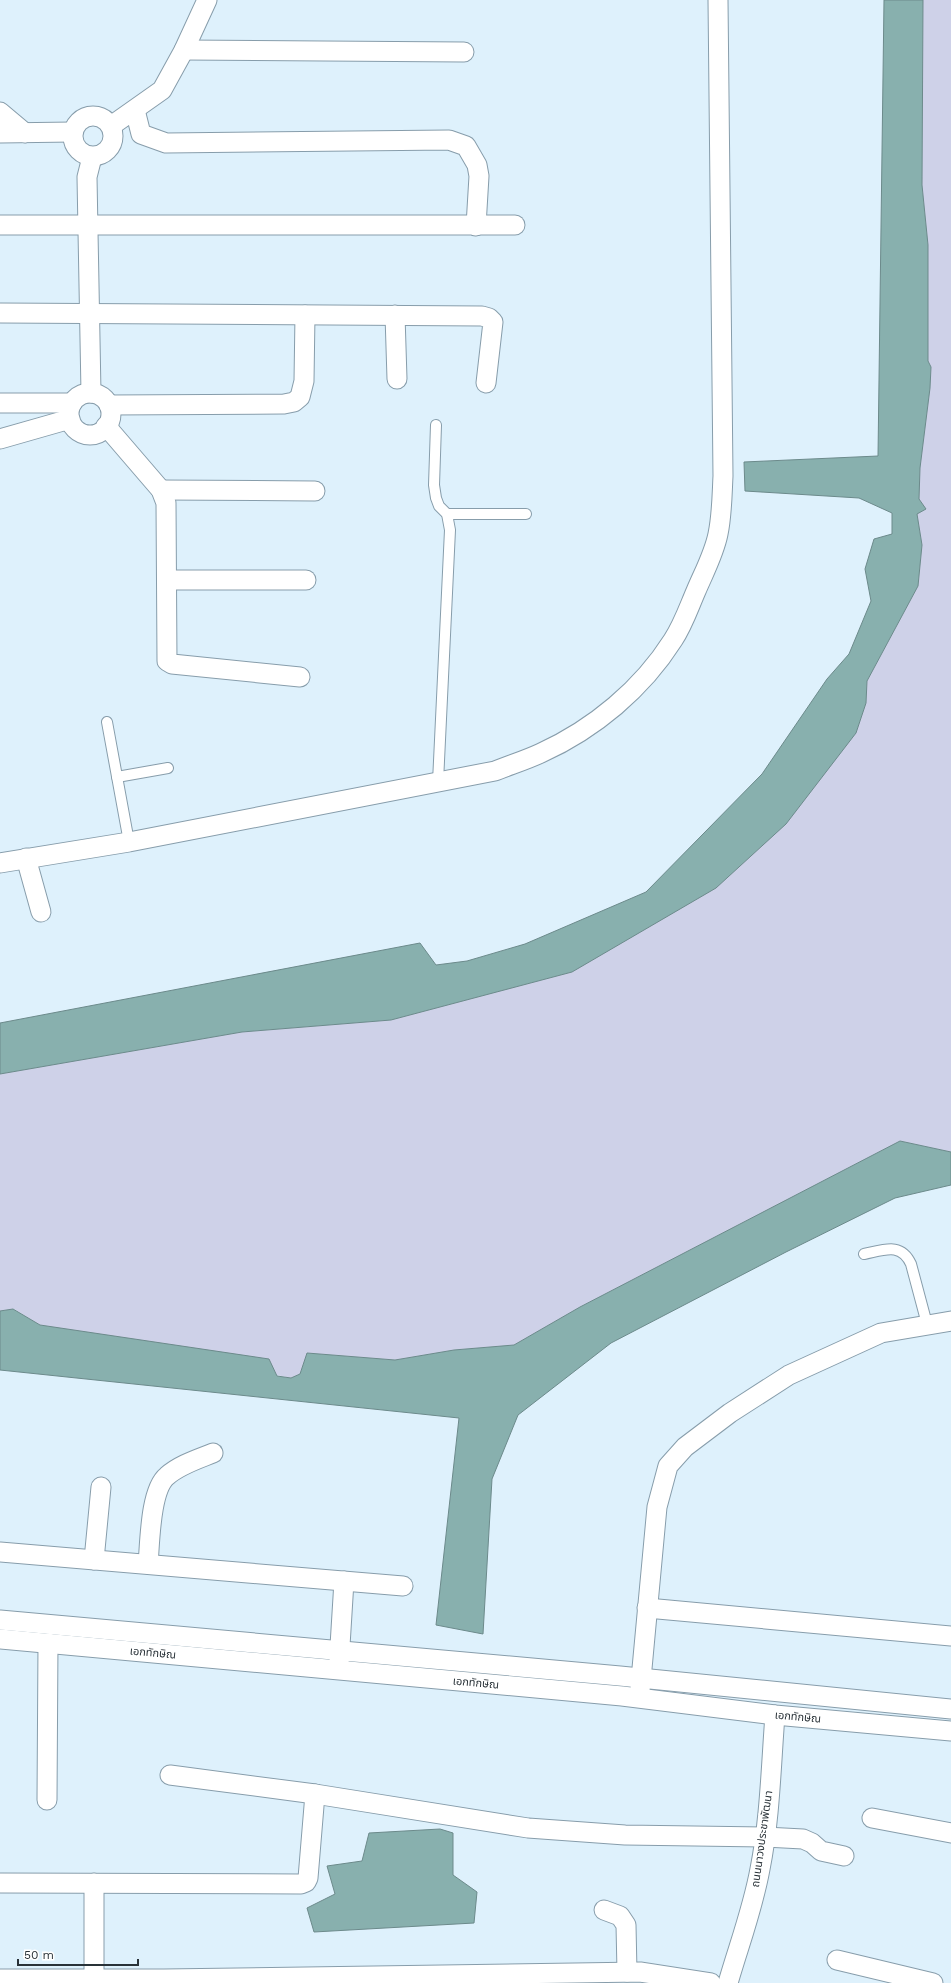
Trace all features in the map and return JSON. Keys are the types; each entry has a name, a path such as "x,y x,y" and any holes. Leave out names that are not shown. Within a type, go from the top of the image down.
{"street":[{"path":"111,126 162,90 184,50 207,0"},
{"path":"0,863 129,842 495,771 541,753 578,732 614,707 657,662 673,640 684,619 713,553 718,534 723,476 718,0"},
{"path":"184,50 464,52"},
{"path":"135,110 141,134 166,143 449,140 466,146 477,165 479,176 476,226"},
{"path":"0,112 25,133"},
{"path":"89,116 100,118 111,126 113,140 106,152 92,157 85,155 75,146 73,132 79,122 89,116"},
{"path":"0,133 73,132"},
{"path":"91,393 87,177 92,157"},
{"path":"0,225 515,225"},
{"path":"0,313 482,316 489,318 493,322 486,383"},
{"path":"109,405 284,404 294,402 300,397 304,381 305,314"},
{"path":"395,315 397,379"},
{"path":"0,439 71,411 83,394 91,393 105,399 109,405 110,420 106,426 94,434 86,434 79,431 71,411"},
{"path":"0,403 71,411"},
{"path":"106,426 161,490 166,503 168,580 167,661 172,664 300,677"},
{"path":"161,490 315,492"},
{"path":"168,580 306,580"},
{"path":"26,858 41,912"},
{"path":"639,1699 657,1507 660,1491 668,1466 685,1447 730,1413 789,1375 881,1333 951,1321"},
{"path":"148,1564 159,1485 166,1476 174,1470 213,1453"},
{"path":"94,1560 101,1488"},
{"path":"0,1552 403,1586"},
{"path":"339,1669 344,1581"},
{"path":"647,1608 951,1636"},
{"path":"0,1620 641,1678 951,1709"},
{"name":"เอกทักษิณ","path":"0,1639 339,1669 639,1699 775,1715 951,1731"},
{"path":"47,1800 48,1643"},
{"name":"ถนนนาวงประชาพัฒนา","path":"728,1983 755,1894 765,1837 775,1715"},
{"path":"170,1775 315,1794 528,1828 625,1835 765,1837 803,1840 812,1843 821,1851 844,1856"},
{"path":"0,1883 301,1884 306,1882 308,1878 315,1794"},
{"path":"872,1818 951,1833"},
{"path":"94,1883 94,1978"},
{"path":"604,1910 620,1916 626,1925 627,1972"},
{"path":"837,1960 933,1983"},
{"path":"0,1979 164,1979 627,1972 670,1975 710,1983"}],"lane":[{"path":"436,424 434,485 438,502 447,514 450,530 438,782"},
{"path":"447,514 526,514"},
{"path":"107,722 129,842"},
{"path":"117,777 168,768"},
{"path":"864,1254 889,1249 899,1250 907,1255 911,1264 927,1324"}],"shaded area":[{"path":"884,0 923,0 922,185 928,245 928,361 931,367 930,388 920,468 919,499 926,509 917,514 922,545 918,586 867,681 866,703 856,733 786,824 716,888 572,972 391,1020 242,1032 0,1074 0,1023 420,943 436,965 467,961 525,944 646,892 762,774 827,679 849,654 871,601 865,569 874,539 892,534 892,513 859,498 745,491 744,462 878,456"},
{"path":"923,0 951,0 951,1152 900,1141 580,1307 514,1345 454,1350 395,1360 308,1353 300,1374 291,1378 40,1325 14,1309 0,1311 0,1074 242,1032 391,1020 572,972 844,747 856,733 866,703 867,681 918,586 922,545 917,514 920,468 930,388 931,367 928,361 928,245 922,185"},
{"path":"900,1141 951,1152 951,1185 895,1198 786,1252 611,1343 518,1415 492,1479 483,1634 436,1625 459,1418 0,1370 0,1311 13,1309 40,1325 269,1359 277,1376 291,1378 300,1374 307,1353 395,1360 454,1350 514,1345 580,1307"},
{"path":"440,1829 453,1833 453,1875 477,1892 474,1923 314,1932 307,1908 335,1894 327,1866 362,1861 369,1833"}]}
